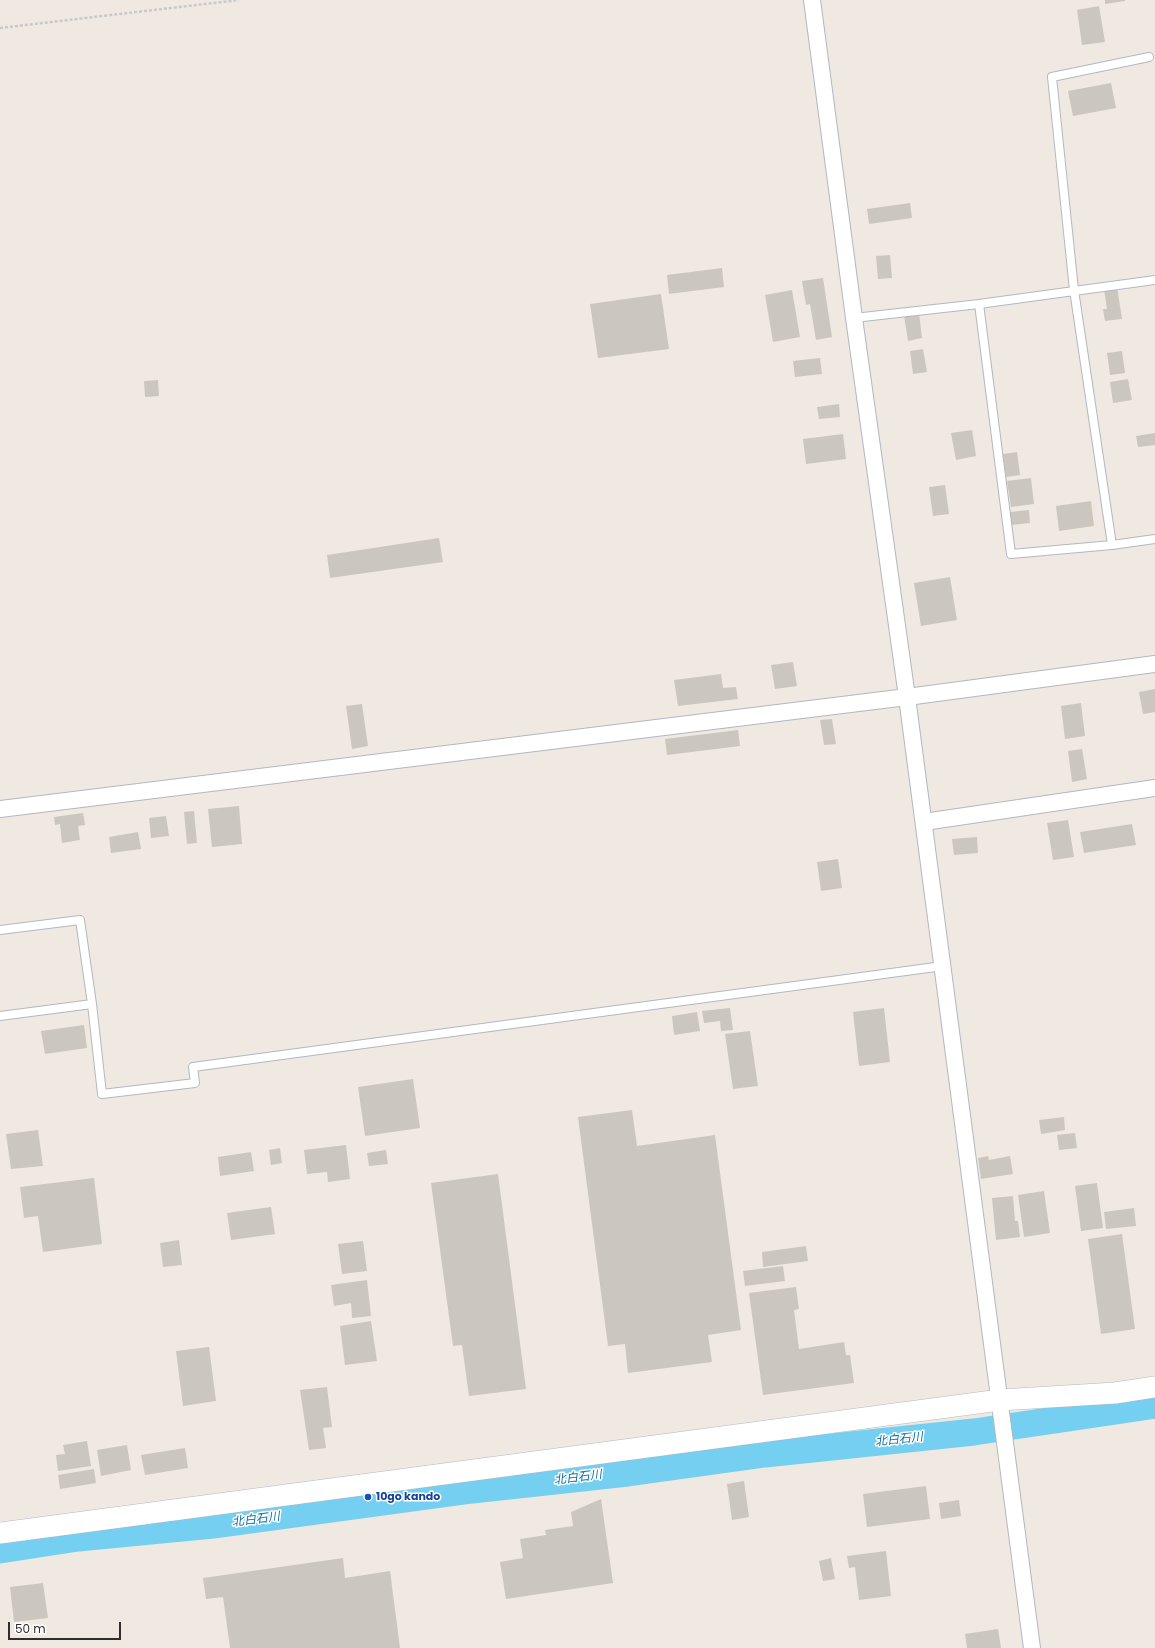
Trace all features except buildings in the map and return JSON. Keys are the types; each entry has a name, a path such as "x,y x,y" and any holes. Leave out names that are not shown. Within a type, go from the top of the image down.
{"street":[{"path":"812,0 854,318 924,822 1032,1648"},
{"path":"0,809 907,697 1155,664"},
{"path":"924,822 1155,788"},
{"path":"0,1533 1155,1387"}],"lane":[{"path":"1112,545 1074,290 1052,77 1149,57"},
{"path":"854,318 979,304 1155,280"},
{"path":"979,304 1011,554 1112,545 1155,539"},
{"path":"0,930 80,920 92,1004 102,1094 195,1083 193,1067 943,966"},
{"path":"0,1016 92,1004"}],"path":[{"path":"0,28 238,0"}],"waterway":[{"name":"北白石川","path":"0,1550 78,1538 213,1525 463,1491 628,1473 765,1454 974,1432 1155,1405"}],"place":[{"name":"10go kando","path":"368,1497"}]}
